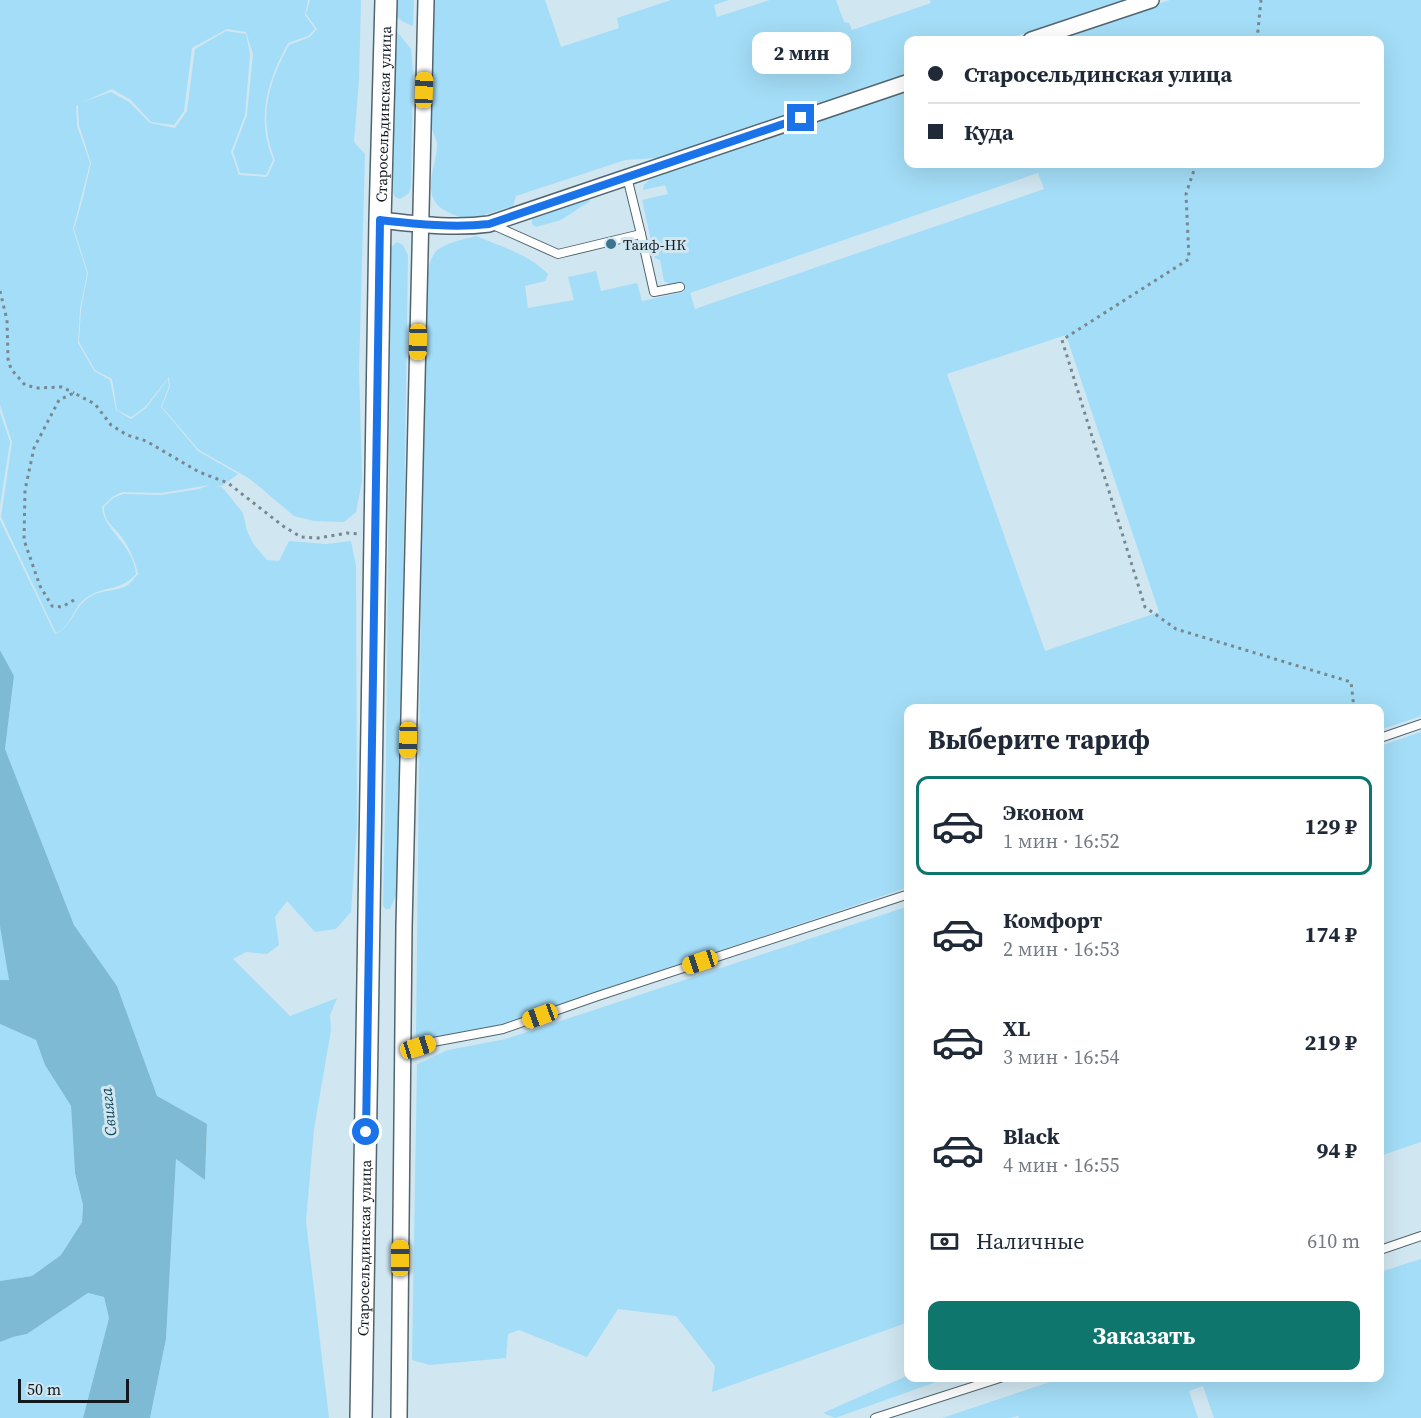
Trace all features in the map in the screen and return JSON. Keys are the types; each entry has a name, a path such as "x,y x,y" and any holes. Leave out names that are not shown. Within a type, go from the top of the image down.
{"main road":[{"name":"Старосельдинская улица","path":"362,1418 380,220 386,0"}],"street":[{"path":"399,1418 404,927 426,0"},
{"path":"1043,36 1151,0"},
{"path":"380,220 421,225 489,224 904,84"}],"lane":[{"path":"627,177 654,292 680,287"},
{"path":"489,224 558,254 641,234"},
{"path":"1384,737 1421,724"},
{"path":"402,1052 433,1042 503,1029 904,896"},
{"path":"1384,1249 1421,1236"},
{"path":"876,1418 988,1382"}],"path":[{"path":"1257,36 1261,0"},
{"path":"1195,168 1186,194 1189,259 1062,340 1144,608 1176,629 1350,682 1353,704"},
{"path":"0,291 7,320 8,359 11,369 25,385 38,388 62,387 95,404 111,425 127,435 146,441 199,472 228,483 283,526 301,537 318,538 347,533 375,535"},
{"path":"74,393 59,400 34,448 26,490 24,540 40,585 52,606 62,607 74,600"}],"shaded area":[{"path":"0,0 308,0 305,15 315,29 308,36 288,43 274,72 266,100 265,129 273,160 266,175 240,173 233,152 247,115 253,54 246,32 227,29 192,48 184,111 174,125 151,122 131,100 112,89 83,102 111,92 129,102 150,123 175,128 187,111 195,49 226,31 246,34 250,54 245,115 231,152 239,175 267,177 275,160 267,130 266,115 271,87 289,45 310,37 317,29 306,14 310,0 361,0 359,80 354,142 365,154 359,369 362,481 356,512 344,522 314,521 294,516 250,479 199,450 162,407 170,386 169,377 145,407 131,417 117,410 112,379 95,370 79,342 81,309 88,273 74,229 91,163 79,125 78,105 76,106 77,126 90,163 73,229 87,273 80,309 78,343 94,371 110,380 116,410 131,419 146,408 168,379 169,386 161,407 198,451 238,474 222,486 215,486 222,487 243,513 247,531 254,545 267,560 279,561 289,541 326,544 351,541 356,566 357,826 351,912 336,929 315,932 287,901 275,917 279,945 267,954 246,952 233,959 290,1016 337,998 330,1015 331,1030 314,1129 306,1221 329,1418 150,1418 166,1339 176,1159 205,1180 207,1125 157,1097 117,986 74,925 5,749 14,677 0,650 0,520 55,634 65,627 87,599 98,593 123,587 138,574 129,548 105,516 104,507 113,498 123,494 161,495 210,485 161,493 122,492 112,497 102,507 104,515 107,523 130,555 136,574 124,584 99,591 86,598 81,602 65,626 56,633 1,517 12,442 0,405"},
{"path":"393,0 414,0 413,26 397,17"},
{"path":"432,0 545,0 561,47 619,28 617,18 671,0 729,0 714,5 717,17 770,0 836,0 844,22 849,23 852,30 931,3 930,0 1124,0 1017,36 904,36 904,75 657,158 625,160 516,196 513,206 467,220 441,208 435,202 431,186 437,145 431,127"},
{"path":"1170,0 1421,0 1421,716 1384,729 1384,704 904,704 904,889 504,1024 419,1041 416,1035 424,302 430,264 434,254 440,248 476,236 505,247 533,261 548,274 545,281 525,286 528,308 574,300 568,277 596,271 601,291 637,283 642,301 684,292 682,283 671,285 664,281 660,260 655,258 642,200 668,194 665,185 643,190 644,185 653,176 904,90 904,168 1384,168 1384,36 1062,36","holes":["1038,173 1044,189 695,309 690,293","1066,335 1159,612 1045,651 947,374"]},
{"path":"394,28 411,49 413,72 411,186 409,193 400,199 395,197 393,192"},
{"path":"588,198 590,201 561,220 536,227 532,224 532,218"},
{"path":"397,242 403,245 408,255 399,862 397,893 390,909 385,909 383,905 391,247"},
{"path":"0,412 10,442 0,505"},
{"path":"1421,732 1421,1142 1384,1155 1384,745"},
{"path":"904,908 904,1324 712,1392 715,1366 676,1316 618,1309 587,1357 519,1330 508,1334 506,1358 430,1365 412,1360 417,1064 448,1050 506,1039"},
{"path":"0,926 2,930 9,980 0,980"},
{"path":"0,1024 36,1040 45,1065 71,1106 75,1173 83,1205 82,1222 61,1255 32,1276 0,1281"},
{"path":"1421,1259 1421,1418 1214,1418 1203,1386 1189,1391 1198,1418 1019,1418 1018,1416 942,1418 1050,1382 1384,1382 1384,1271"},
{"path":"88,1293 104,1297 109,1318 83,1418 0,1418 0,1342 27,1334"},
{"path":"904,1377 904,1382 936,1382 835,1418 823,1413"}],"water":[{"name":"Свияга","path":"0,650 14,676 5,749 74,925 117,986 157,1096 207,1124 205,1180 176,1159 166,1339 150,1418 83,1418 109,1318 104,1297 88,1293 27,1334 0,1342 0,1281 32,1276 61,1255 82,1222 83,1205 75,1173 71,1106 45,1065 36,1040 0,1024 0,980 9,980 0,926"}],"place":[{"name":"Таиф-НК","path":"611,244"}],"route":[{"path":"366,1132 380,220 421,225 489,224 801,118"}]}
